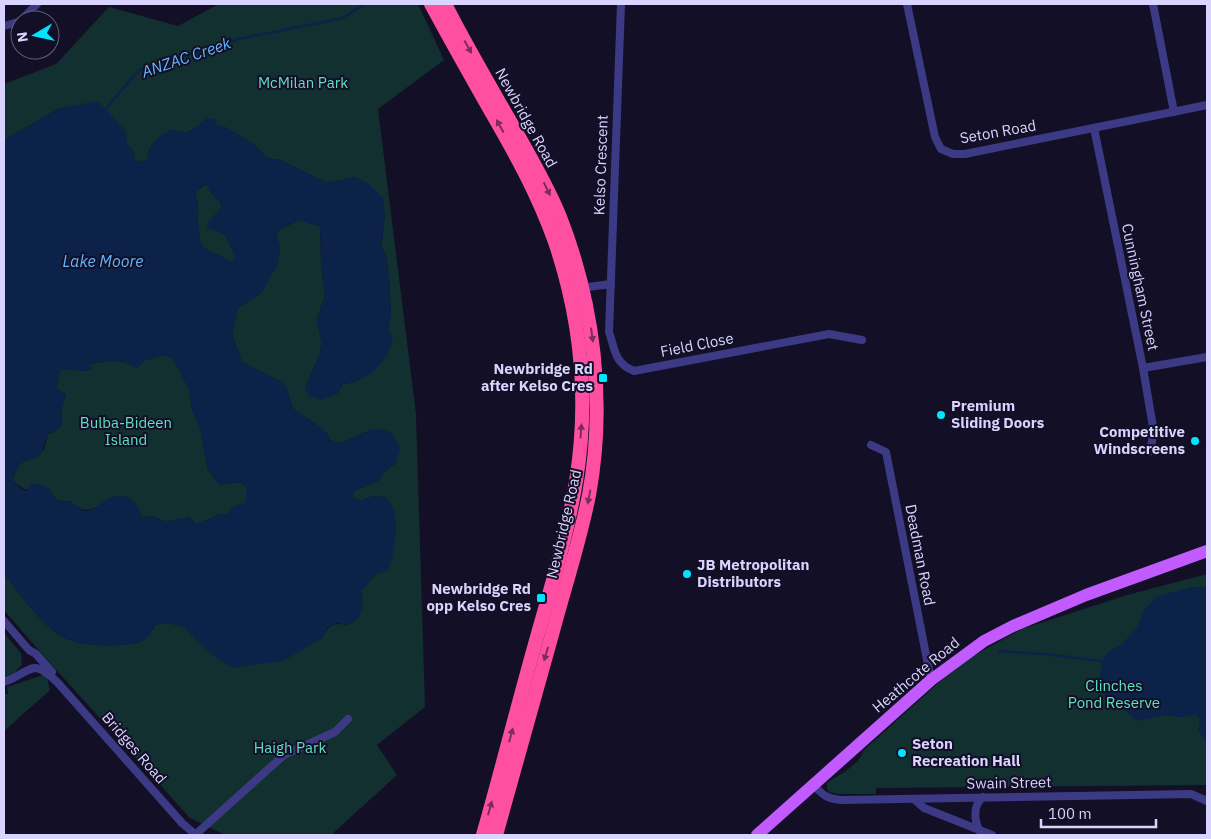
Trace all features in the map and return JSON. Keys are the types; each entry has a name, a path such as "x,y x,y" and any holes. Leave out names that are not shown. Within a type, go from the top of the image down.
{"highway":[{"name":"Newbridge Road","path":"431,4 531,183 554,241 568,290 578,340 581,380 582,420 576,481 566,534 482,835"},
{"name":"Newbridge Road","path":"445,4 548,190 560,217 582,287 593,341 596,403 594,466 583,524 496,835"}],"main road":[{"name":"Heathcote Road","path":"757,835 931,680 984,641 1013,626 1086,595 1207,551"}],"street":[{"name":"Kelso Crescent","path":"611,284 621,4"},
{"name":"Seton Road","path":"908,4 935,138 941,149 953,154 966,154 1207,105"},
{"path":"1153,4 1174,112"},
{"name":"Cunningham Street","path":"1094,128 1143,368 1153,433 1149,452"},
{"path":"568,290 611,284"},
{"name":"Field Close","path":"611,284 609,332 617,357 624,367 634,371 830,334 862,340"},
{"path":"1143,368 1207,357"},
{"name":"Deadman Road","path":"871,445 886,452 931,680"},
{"name":"Bridges Road","path":"4,621 29,650 36,654 52,672 51,676 182,824 195,835"},
{"path":"4,682 20,675 30,665 29,650"},
{"path":"26,670 39,668 51,676"},
{"path":"195,835 284,755 335,732 348,719"},
{"name":"Swain Street","path":"814,786 823,795 832,799 1191,794 1207,800"},
{"path":"979,830 975,813 977,804 983,798"},
{"path":"914,799 924,808 992,835"}],"green space":[{"name":"Haigh Park","path":"219,4 418,4 444,60 378,109 416,414 425,707 377,745 397,775 331,835 225,835 190,818 4,610 4,573 38,616 53,631 68,639 96,645 136,643 144,640 155,625 168,622 185,628 214,656 322,638 334,624 347,625 363,606 361,591 376,574 374,496 360,501 352,497 355,490 378,481 386,470 396,463 370,430 342,443 332,442 317,425 293,409 286,386 242,362 232,335 238,308 262,292 280,249 276,232 298,220 320,226 321,262 325,295 317,320 322,344 319,356 305,388 337,394 343,384 355,382 388,330 391,313 387,259 381,246 383,236 356,177 327,183 281,160 267,158 252,143 225,127 218,126 205,119 187,133 171,130 149,149 147,160 142,162 135,160 133,151 127,144 125,130 60,108 4,140 4,84 56,64 109,7 178,26"},
{"path":"206,184 222,206 212,218 220,232 226,236 237,260 227,260 201,245 198,226 198,204 195,194 197,190"},
{"name":"Bulba-Bideen Island","path":"164,355 172,358 189,389 192,410 200,427 208,470 220,485 240,482 246,487 246,503 235,506 227,514 217,515 196,524 189,517 165,522 153,516 142,517 135,503 104,501 95,508 87,510 79,508 70,501 57,499 48,488 29,490 12,480 22,462 35,458 44,449 48,434 54,432 62,425 63,402 66,395 56,388 60,370 88,371 91,364 113,360 130,364"},
{"name":"Clinches Pond Reserve","path":"1207,574 1207,785 876,788 876,794 838,794 829,792 827,783 858,761 865,749 944,678 973,656 1022,629 1127,595"},
{"path":"4,633 21,653 22,665 14,673 4,677"},
{"path":"46,674 50,690 4,731 4,694 8,694 7,687"}],"water":[{"name":"Lake Moore","path":"98,101 125,130 127,144 133,151 135,160 142,162 147,160 152,144 161,136 171,130 187,133 205,119 214,118 218,126 225,127 252,143 267,158 281,160 327,183 356,177 369,184 383,198 385,217 381,246 387,259 391,313 388,330 393,339 388,354 372,373 355,382 343,384 337,394 322,400 309,396 305,388 319,356 322,344 317,320 325,295 321,262 320,226 298,220 276,232 280,249 277,266 262,292 238,308 232,335 242,362 280,381 286,386 293,409 317,425 326,433 331,442 342,443 370,430 384,429 393,434 400,448 396,463 386,470 378,481 355,490 352,497 360,501 374,496 386,497 393,508 396,531 388,571 376,574 361,591 363,606 358,619 347,625 337,623 327,628 322,638 283,661 232,668 214,656 185,628 168,623 155,625 147,638 135,643 103,645 74,641 53,631 30,607 4,573 4,140 60,108","holes":["206,184 222,206 207,224 207,228 226,236 236,260 227,260 201,245 198,226 198,205 195,194 200,187","164,355 172,358 189,389 192,410 200,427 208,470 220,485 240,482 246,487 246,503 235,506 227,514 217,515 196,524 189,517 165,522 153,516 142,517 135,503 128,497 111,497 93,509 86,511 70,501 63,502 56,499 48,488 39,484 32,483 26,491 12,480 22,462 41,454 48,434 57,430 62,425 61,416 66,396 56,388 60,370 88,370 92,369 91,364 114,361 137,368 146,360"]},
{"path":"1191,587 1207,587 1207,740 1204,739 1198,730 1200,719 1195,714 1187,717 1164,715 1137,721 1119,706 1110,706 1103,694 1100,674 1102,661 1109,651 1121,645 1136,629 1145,609 1156,597"}],"waterway":[{"name":"ANZAC Creek","path":"104,111 139,70 239,39 343,18 365,4"},
{"path":"999,651 1102,661"}],"place":[{"name":"Newbridge Rd after Kelso Cres","path":"603,378"},
{"name":"Premium Sliding Doors","path":"941,415"},
{"name":"Competitive Windscreens","path":"1195,441"},
{"name":"JB Metropolitan Distributors","path":"687,574"},
{"name":"Newbridge Rd opp Kelso Cres","path":"541,598"},
{"name":"Seton Recreation Hall","path":"902,753"}],"park label":[{"name":"McMilan Park","path":"303,83"}]}
